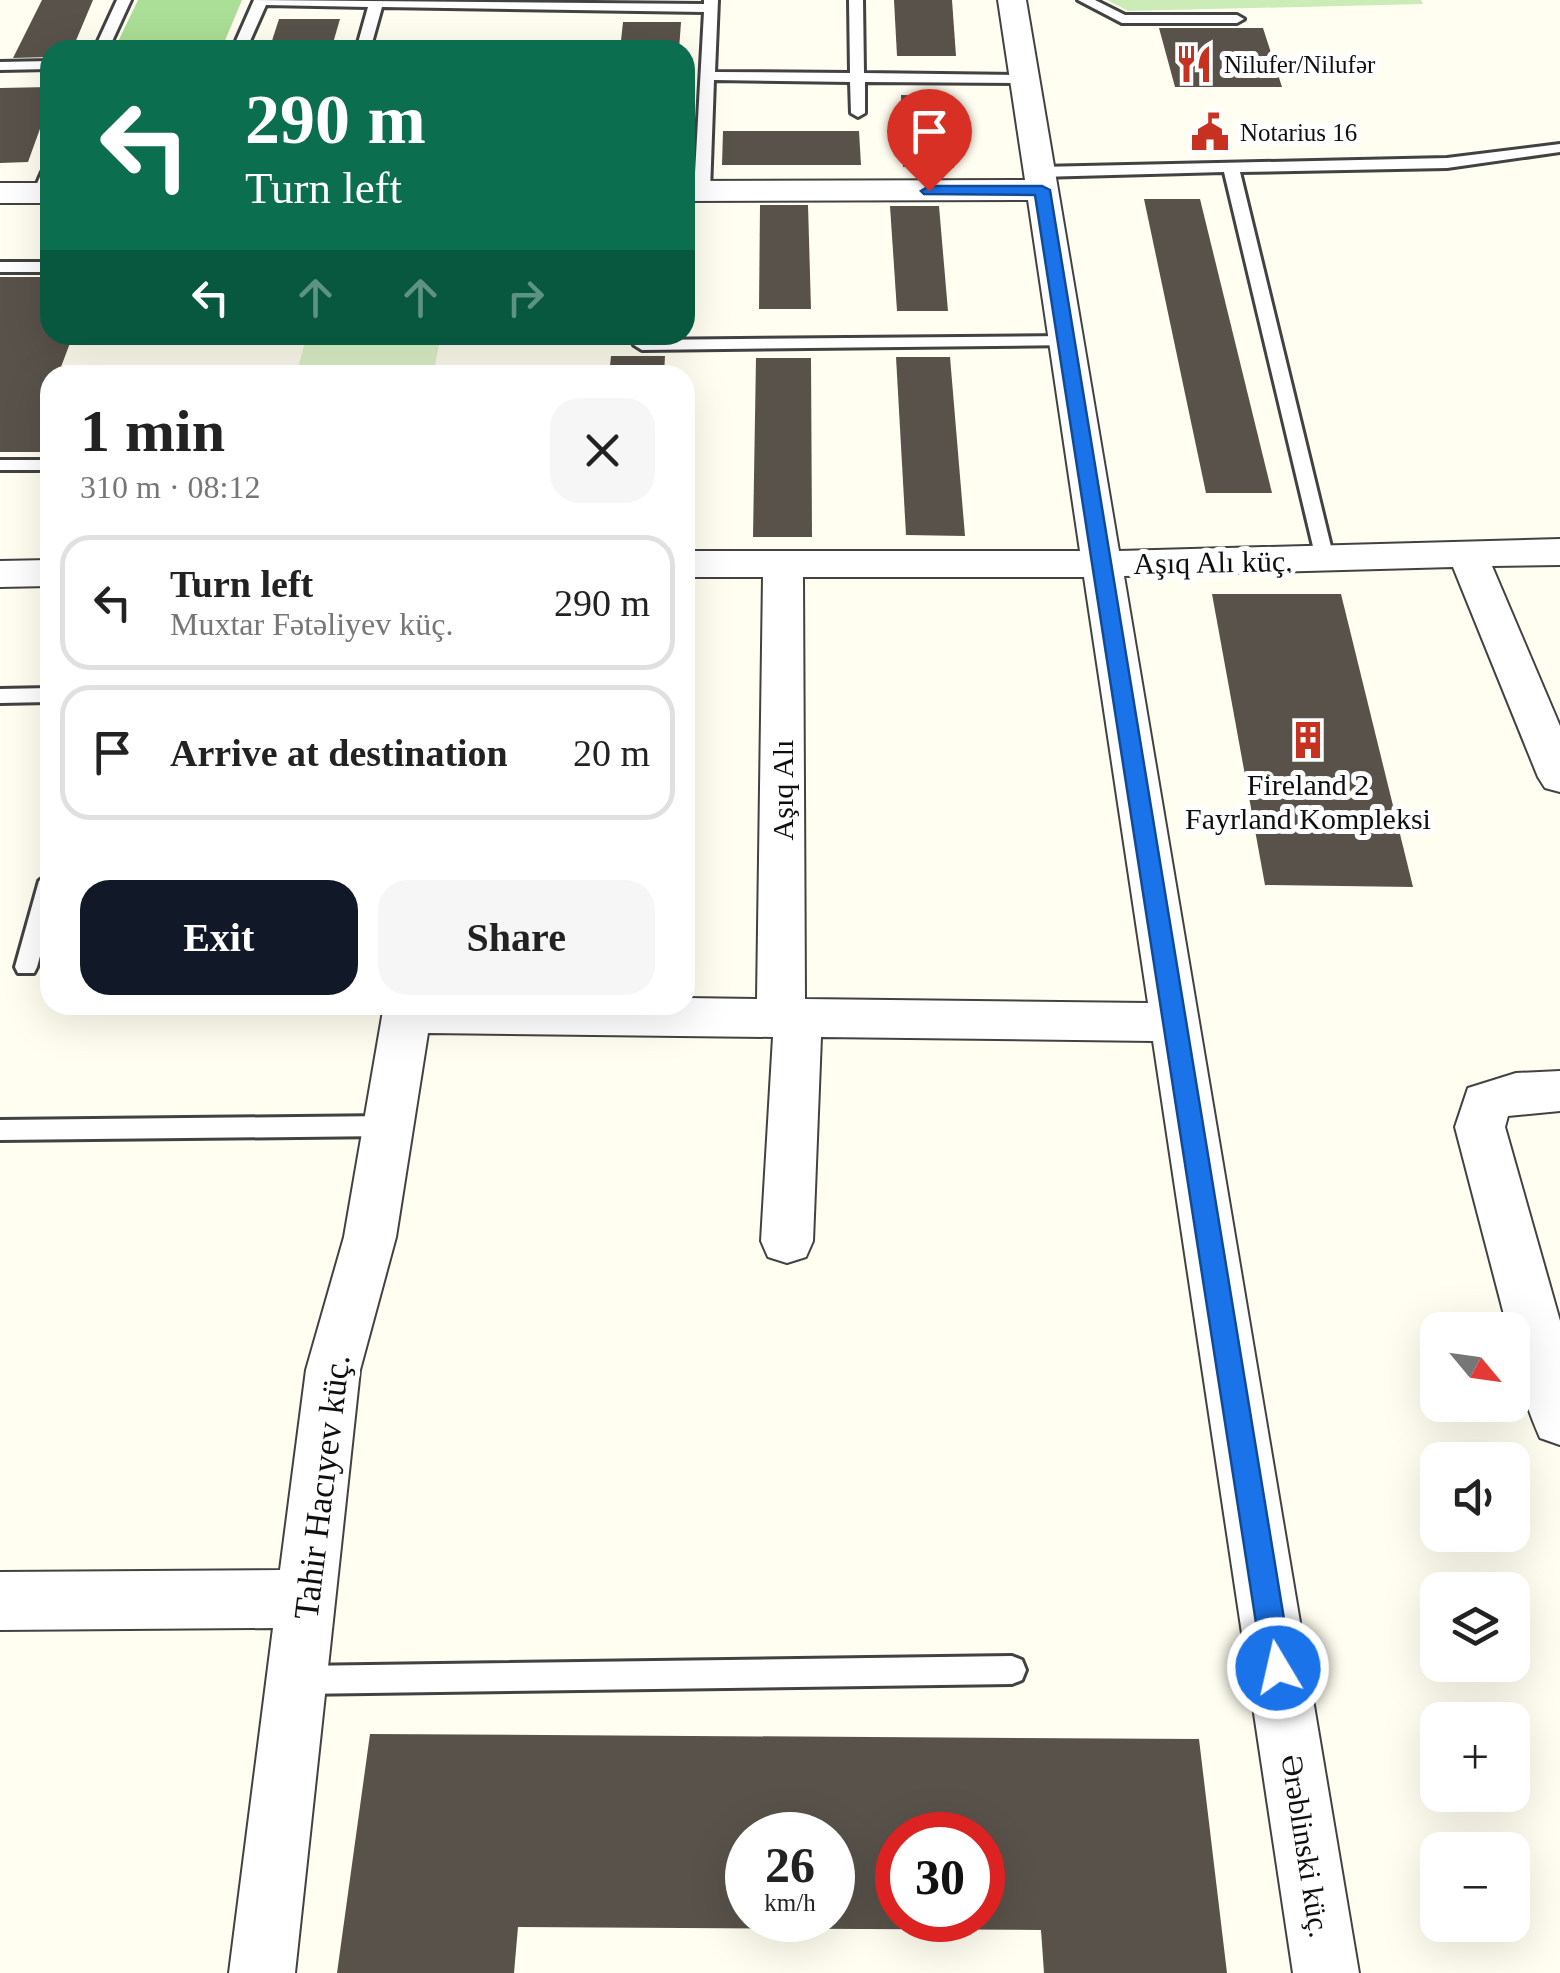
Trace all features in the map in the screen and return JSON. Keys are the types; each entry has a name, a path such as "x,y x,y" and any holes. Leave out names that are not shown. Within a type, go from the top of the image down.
{"street":[{"name":"Ərəblinski küç.","path":"1012,0 1326,1973"},
{"path":"695,192 1041,181"},
{"path":"0,193 40,187"},
{"name":"Aşıq Alı küç.","path":"695,564 1102,564 1560,552"},
{"path":"1467,554 1560,777"},
{"name":"Aşıq Alı","path":"783,562 790,1018 787,1241"},
{"path":"0,574 40,573"},
{"name":"Tahir Hacıyev küç.","path":"262,1973 333,1370 370,1236 406,1015"},
{"path":"646,1015 1175,1022"},
{"path":"1560,1091 1516,1093 1486,1102 1480,1127 1560,1420"},
{"path":"0,1601 307,1599"}],"lane":[{"path":"106,40 124,0"},
{"path":"243,40 260,0 711,4 708,76 695,184"},
{"path":"856,0 858,113"},
{"path":"1085,0 1122,19 1237,19"},
{"path":"365,40 376,2"},
{"path":"0,66 40,65"},
{"path":"708,76 1024,79"},
{"path":"1041,181 1232,168 1447,163 1560,148"},
{"path":"1232,168 1324,559"},
{"path":"0,267 40,267"},
{"path":"695,345 1066,342"},
{"path":"0,466 40,465"},
{"path":"0,696 40,695"},
{"path":"26,967 40,917"},
{"path":"0,1130 388,1126"},
{"path":"298,1680 1012,1670"}],"green space":[{"path":"138,0 242,0 225,40 119,40"},
{"path":"1107,0 1421,0 1423,4 1128,11"},
{"path":"304,345 439,345 435,365 299,365"}],"building":[{"path":"42,0 93,0 76,40 40,40 40,57 13,58"},
{"path":"894,0 952,0 956,56 897,56"},
{"path":"279,19 340,19 334,40 272,40"},
{"path":"623,22 681,22 680,40 621,40"},
{"path":"1159,28 1263,28 1282,87 1175,87"},
{"path":"40,87 40,129 28,162 0,163 0,88"},
{"path":"901,95 951,96 954,168 903,167"},
{"path":"723,131 859,131 861,165 722,165"},
{"path":"1144,199 1200,199 1272,493 1206,493"},
{"path":"760,205 808,205 811,309 759,309"},
{"path":"890,206 939,206 948,311 897,311"},
{"path":"0,277 40,277 40,345 69,345 62,365 40,365 40,452 0,452"},
{"path":"611,356 665,356 665,365 610,365"},
{"path":"896,357 950,357 965,536 906,535"},
{"path":"756,358 811,358 812,537 753,537"},
{"name":"Fireland 2 Fayrland Kompleksi","path":"1212,594 1341,594 1413,887 1265,885"},
{"path":"370,1734 1199,1739 1227,1973 1044,1973 1041,1930 1005,1930 1005,1812 875,1812 875,1929 855,1929 855,1812 725,1812 725,1928 518,1927 514,1973 337,1973"}],"place":[{"name":"Nilufer/Nilufər","path":"1194,64"},
{"name":"Notarius 16","path":"1210,132"},
{"name":"Fireland 2 Fayrland Kompleksi","path":"1308,740"}],"route":[{"path":"929,191 1042,190 1278,1668"}]}
